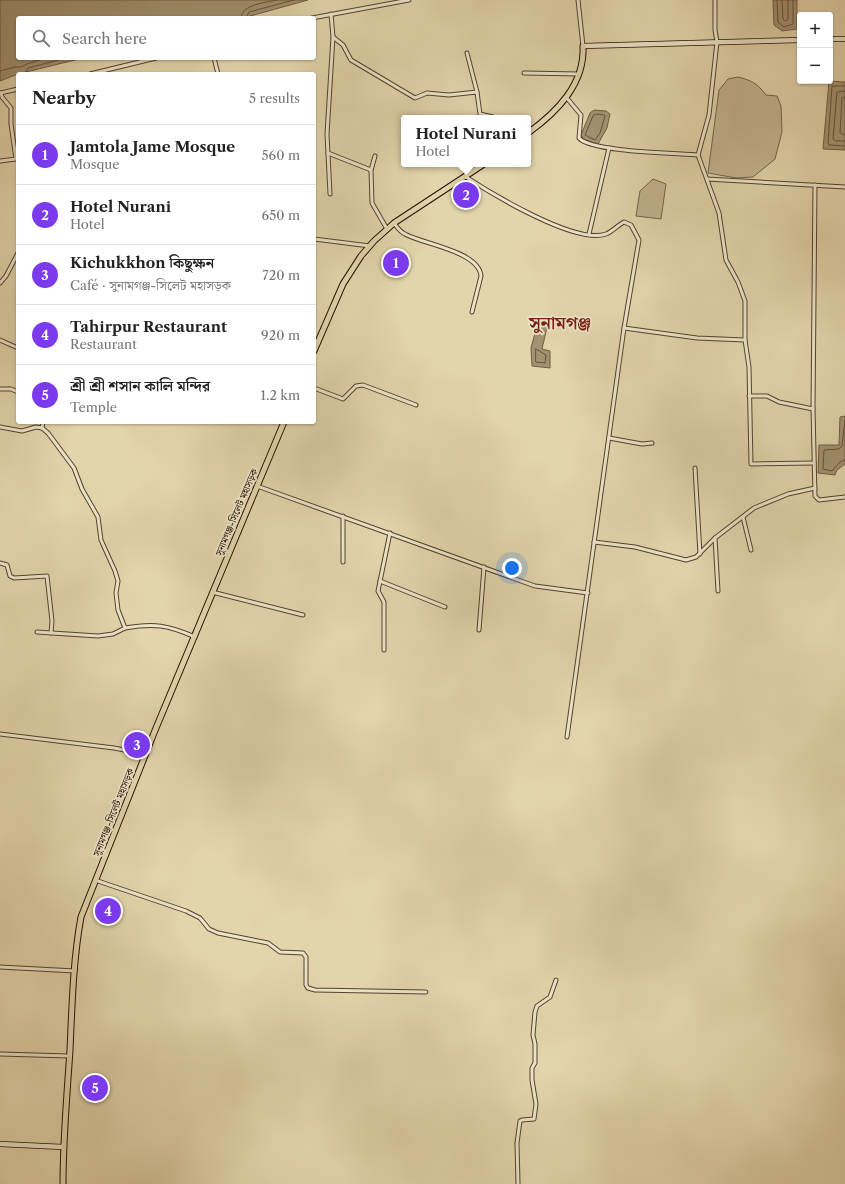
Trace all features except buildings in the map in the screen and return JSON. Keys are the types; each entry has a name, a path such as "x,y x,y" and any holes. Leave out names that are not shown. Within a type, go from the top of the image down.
{"main road":[{"path":"833,40 845,39"},
{"path":"531,130 552,113 566,98 579,74 583,59 583,46 797,40"},
{"path":"316,346 343,284 370,246 394,223 480,167"},
{"name":"সুনামগঞ্জ-সিলেট মহাসড়ক","path":"63,1184 63,1147 74,971 77,940 82,917 95,880 145,754 283,424"},
{"path":"0,1144 63,1147"}],"street":[{"path":"316,17 409,0"},
{"path":"578,0 583,46"},
{"path":"715,0 715,30 717,42 709,115 698,155 719,213 726,260 738,282 745,301 745,340 749,367 751,464 814,463"},
{"path":"330,194 327,134 333,37 331,14"},
{"path":"333,37 343,45 351,60 415,98 427,93 449,95 477,92"},
{"path":"467,53 477,92 480,114 484,115"},
{"path":"98,72 148,60"},
{"path":"214,60 218,72"},
{"path":"524,73 579,74"},
{"path":"16,89 1,93 2,97 11,108 11,124 16,153"},
{"path":"566,98 581,115 580,140 590,145 609,148 698,155"},
{"path":"589,234 609,148"},
{"path":"328,153 371,170"},
{"path":"374,156 371,170 372,203 387,229"},
{"path":"0,161 16,159"},
{"path":"466,177 494,195 523,210 579,234 606,234 624,222 631,225 639,240 624,328 567,737"},
{"path":"707,179 845,187"},
{"path":"815,185 813,409 815,496 819,500 845,497"},
{"path":"394,223 403,233 458,253 479,269 481,276 472,312"},
{"path":"316,239 370,246"},
{"path":"0,283 6,276 16,257"},
{"path":"624,328 697,338 745,340"},
{"path":"0,340 16,347"},
{"path":"316,389 343,399 356,386 363,385 416,405"},
{"path":"0,389 11,389 16,391"},
{"path":"749,396 767,396 779,402 813,409"},
{"path":"42,428 43,424"},
{"path":"0,428 22,431 36,427 42,428 48,433 74,468 82,489 98,518 101,540 118,581 116,593 118,610 124,628"},
{"path":"609,438 642,444 652,443"},
{"path":"695,468 700,554"},
{"path":"257,486 344,516 535,586 588,593"},
{"path":"594,542 635,547 686,560 700,554 715,538 754,508 781,497 815,488"},
{"path":"343,562 344,516"},
{"path":"743,517 751,550"},
{"path":"384,650 384,608 378,592 390,533"},
{"path":"715,538 718,590"},
{"path":"0,563 7,565 10,576 14,578 47,576 52,620 51,633"},
{"path":"479,630 484,567"},
{"path":"380,581 445,607"},
{"path":"212,592 303,615"},
{"path":"37,632 98,636 112,634 124,628 149,624 164,625 195,637"},
{"path":"0,734 114,748 145,754"},
{"path":"95,880 186,911 200,918 209,929 268,943 280,952 303,953 306,957 306,985 308,988 315,990 426,992"},
{"path":"0,967 74,971"},
{"path":"518,1184 517,1143 520,1121 534,1119 536,1104 532,1080 532,1068 535,1063 535,1044 533,1035 536,1006 550,997 556,980"},
{"path":"0,1054 69,1056"}],"shaded area":[{"path":"738,77 754,83 766,95 777,96 781,106 782,132 775,159 753,177 736,178 708,173 719,90 728,79"},
{"path":"653,179 666,184 661,219 636,216 640,191"}],"water":[{"path":"0,0 308,0 250,16 16,16 16,60 75,60 26,72 16,72 16,75 0,81"},
{"path":"773,0 797,0 797,29 782,31 774,25"},
{"path":"833,81 845,82 845,150 823,149 829,84 833,84"},
{"path":"594,110 606,111 610,114 607,128 598,144 584,140 581,135 590,113"},
{"path":"538,322 548,323 542,349 550,351 550,368 532,366 531,348"},
{"path":"845,416 845,464 837,470 835,475 818,473 819,445 839,445 840,417"}],"place":[{"name":"Hotel Nurani","path":"466,195"},
{"name":"Jamtola Jame Mosque","path":"396,263"},
{"name":"Kichukkhon কিছুক্ষন","path":"137,745"},
{"name":"Tahirpur Restaurant","path":"108,911"},
{"name":"শ্রী শ্রী শসান কালি মন্দির","path":"95,1088"}],"district":[{"name":"সুনামগঞ্জ","path":"560,323"}]}
